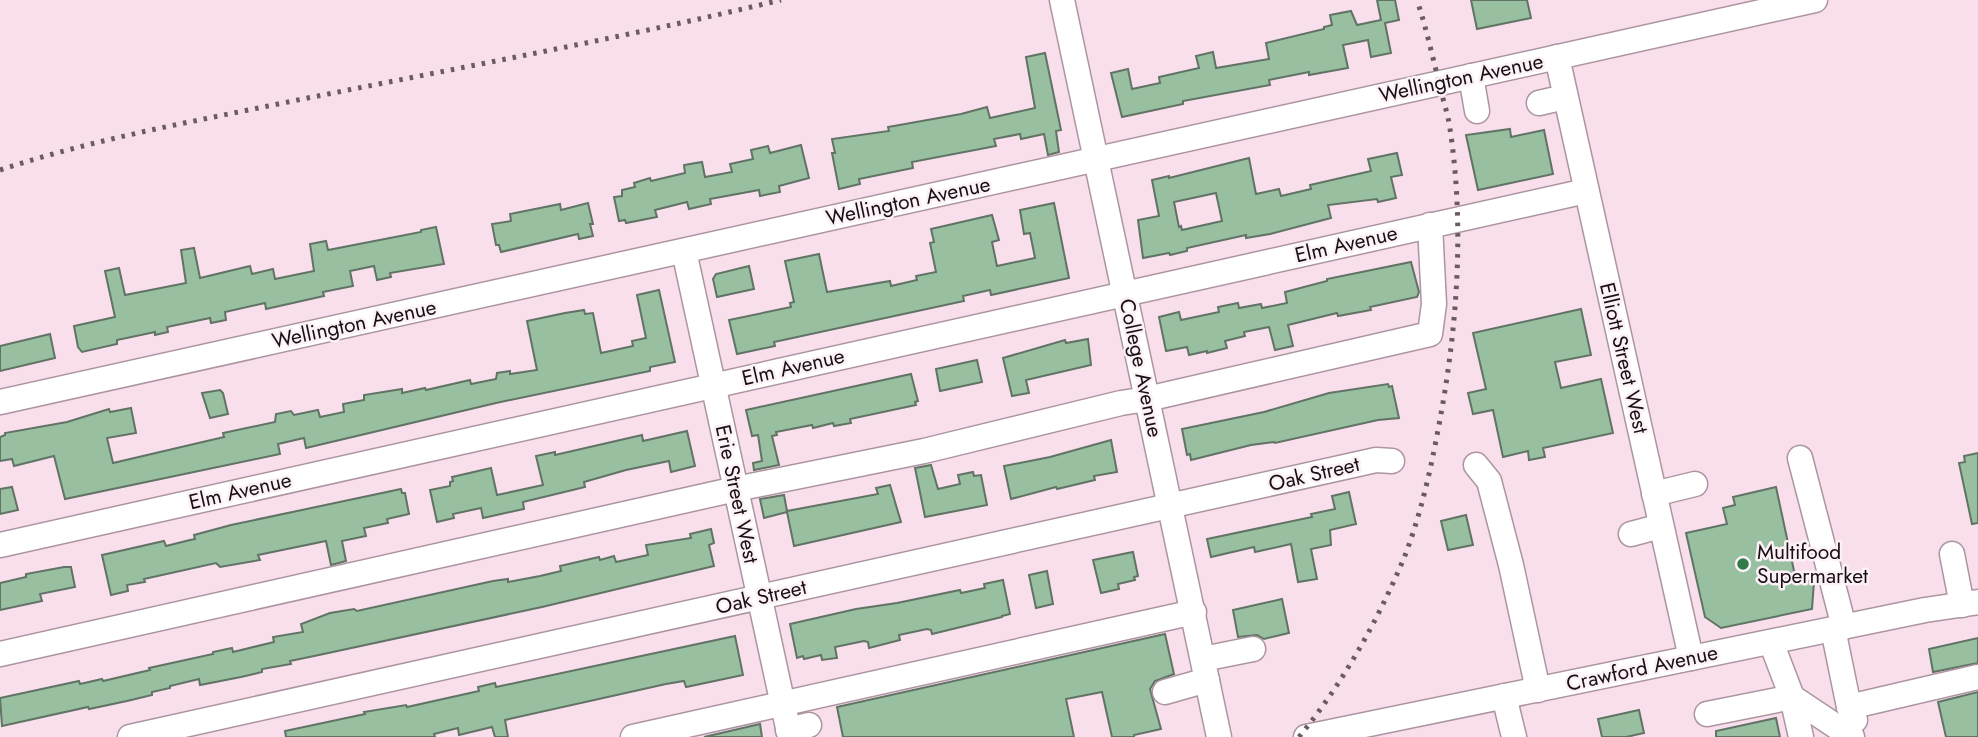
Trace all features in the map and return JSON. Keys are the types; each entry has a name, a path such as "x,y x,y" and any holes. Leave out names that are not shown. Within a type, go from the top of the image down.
{"street":[{"name":"College Avenue","path":"1062,0 1219,737"},
{"name":"Wellington Avenue","path":"0,402 1556,57 1743,8 1815,0"},
{"name":"Elliott Street West","path":"1556,57 1691,658"},
{"path":"1471,76 1477,111"},
{"path":"1539,103 1565,97"},
{"name":"Elm Avenue","path":"0,545 1586,191"},
{"path":"0,654 736,489 924,451 1121,403 1430,334 1434,304 1430,225"},
{"name":"Erie Street West","path":"684,251 783,704 796,731"},
{"path":"1800,458 1838,628 1849,706 1862,737"},
{"name":"Oak Street","path":"130,737 1376,460 1392,461"},
{"path":"1476,465 1489,481 1511,565 1538,690"},
{"path":"1654,494 1695,484"},
{"path":"1631,534 1661,526"},
{"path":"1952,554 1970,604"},
{"name":"Crawford Avenue","path":"1306,737 1838,628 1970,604"},
{"path":"633,737 1194,612"},
{"path":"1771,642 1792,697 1801,737"},
{"path":"1165,692 1205,670 1253,649"},
{"path":"1849,706 1978,677"},
{"path":"1504,696 1514,737"},
{"path":"1707,714 1792,697 1852,737"}],"building":[{"path":"1377,0 1395,0 1399,20 1385,23 1391,53 1371,57 1368,40 1343,45 1348,68 1269,80 1270,85 1183,101 1183,104 1122,117 1111,73 1128,69 1132,89 1160,83 1159,77 1199,68 1196,56 1213,52 1216,68 1269,59 1266,43 1324,29 1332,25 1330,15 1351,11 1357,25 1381,20"},
{"path":"1471,0 1527,0 1531,18 1477,29"},
{"path":"1045,53 1061,130 1056,131 1059,152 1048,155 1044,134 1021,139 1020,134 994,139 996,146 912,162 913,168 859,179 860,184 839,189 832,139 889,131 888,127 987,107 990,118 1035,108 1026,57"},
{"path":"1510,129 1511,137 1544,130 1553,174 1478,190 1466,135"},
{"path":"801,145 809,178 779,186 780,192 760,196 759,190 710,199 711,204 689,209 687,202 655,210 657,217 626,223 625,220 619,221 614,197 622,196 622,190 635,187 634,183 685,173 684,165 702,162 705,177 732,172 730,164 753,159 751,150 768,146 770,153"},
{"path":"1397,153 1402,175 1391,177 1396,198 1378,202 1377,199 1328,205 1331,218 1270,234 1246,238 1246,235 1187,248 1187,251 1170,255 1143,258 1138,220 1159,216 1152,180 1249,158 1256,194 1279,189 1281,196 1311,189 1310,185 1371,171 1368,159","holes":["1216,193 1222,221 1182,230 1174,202"]},
{"path":"588,203 593,236 579,239 578,234 501,252 499,245 496,245 492,224 511,221 510,214 560,204 561,210"},
{"path":"1054,203 1069,278 991,295 990,290 963,296 964,301 774,342 775,346 737,354 729,320 791,307 790,303 794,302 785,261 819,254 827,292 890,281 891,286 917,280 916,276 936,272 930,243 934,242 931,229 992,215 999,240 992,242 997,266 1035,258 1030,233 1024,234 1020,210"},
{"path":"436,227 444,264 390,273 391,277 377,280 374,266 350,271 353,286 323,292 324,296 266,309 265,303 225,312 226,320 211,323 210,318 167,327 168,332 117,340 117,344 82,352 78,347 74,326 115,317 105,271 119,268 125,295 186,283 181,250 194,248 200,278 250,266 252,274 273,269 275,279 314,271 310,244 326,241 328,250"},
{"path":"1411,262 1419,292 1417,297 1370,307 1371,310 1338,316 1337,313 1288,325 1293,346 1275,350 1269,327 1244,332 1245,336 1225,341 1227,348 1207,353 1189,355 1187,347 1166,351 1159,317 1179,312 1181,320 1219,312 1218,307 1238,303 1239,308 1261,304 1262,308 1287,303 1285,292 1327,279"},
{"path":"749,266 754,289 717,297 713,279 716,274"},
{"path":"659,290 675,362 650,367 650,371 496,403 306,448 304,438 278,444 280,454 65,499 54,456 14,466 12,459 0,461 0,437 5,433 67,422 109,409 110,412 131,408 136,433 107,438 113,463 275,422 276,414 291,411 294,415 318,410 320,417 344,412 343,404 364,400 364,395 402,389 402,393 425,388 426,390 470,380 471,384 496,379 497,373 537,370 527,321 565,313 584,310 585,314 593,313 601,353 633,346 632,341 646,338 637,295"},
{"path":"1581,309 1591,355 1555,362 1561,388 1601,379 1613,433 1543,448 1545,457 1529,460 1528,451 1503,457 1493,410 1473,414 1468,393 1486,389 1473,333"},
{"path":"50,334 55,358 0,371 0,346"},
{"path":"1088,339 1091,365 1026,380 1029,393 1012,396 1003,358 1065,340 1066,343"},
{"path":"977,360 982,382 940,391 936,369"},
{"path":"911,374 918,401 915,402 916,405 850,419 851,423 834,426 833,423 813,428 812,425 776,432 777,435 772,436 779,465 754,470 753,463 762,461 758,435 752,436 746,410"},
{"path":"1388,384 1389,387 1392,386 1399,418 1378,420 1275,443 1251,445 1191,460 1190,454 1187,455 1182,429 1264,412 1329,393"},
{"path":"220,390 228,414 210,418 202,393"},
{"path":"687,431 695,466 671,472 669,461 626,470 584,482 585,487 523,502 524,509 483,518 481,508 453,514 454,518 437,522 430,490 450,486 452,477 491,468 497,495 543,485 536,456 555,452 555,455 642,435 643,441"},
{"path":"1111,440 1117,472 1094,476 1095,480 1011,499 1004,466 1050,457"},
{"path":"1978,453 1978,523 1972,524 1959,463 1965,462 1964,456"},
{"path":"931,465 938,489 960,484 958,475 973,472 974,476 981,475 987,505 925,517 915,468"},
{"path":"890,485 901,522 794,546 787,512 764,518 760,499 784,495 787,511 878,494 876,488"},
{"path":"12,487 18,510 0,514 0,489"},
{"name":"Multifood Supermarket","path":"1776,487 1796,580 1814,582 1812,609 1721,628 1705,617 1686,533 1727,524 1723,508 1735,505 1733,497"},
{"path":"401,489 402,493 405,493 409,514 387,519 388,523 364,528 366,536 342,541 346,561 331,565 326,541 258,555 260,560 220,567 216,563 144,579 145,582 127,585 128,591 111,595 102,555 164,541 166,546 195,539 194,535 231,525"},
{"path":"1349,492 1356,524 1330,530 1331,545 1311,549 1317,579 1298,582 1291,544 1255,552 1254,547 1211,557 1207,539 1312,517 1311,514 1335,509 1332,496"},
{"path":"1466,515 1473,545 1448,550 1441,521"},
{"path":"711,529 714,543 709,545 714,566 542,607 290,661 291,664 262,669 262,672 241,677 200,685 199,679 127,701 2,726 0,698 79,681 80,684 102,679 103,681 213,652 232,648 233,652 274,642 273,637 303,632 301,624 330,613 354,609 357,611 493,581 508,579 508,582 540,576 561,571 560,566 599,557 600,560 614,556 616,562 648,555 646,545 691,538 690,534"},
{"path":"1133,552 1138,576 1134,577 1135,580 1118,584 1119,589 1101,593 1093,560"},
{"path":"71,567 75,587 40,594 42,601 0,610 0,583 26,577 26,574"},
{"path":"1047,571 1053,604 1036,608 1029,575"},
{"path":"1003,580 1010,614 932,634 931,630 927,629 899,635 900,640 869,648 868,642 864,641 835,647 837,658 822,660 821,655 797,658 790,624 960,590 961,593 985,588 984,584"},
{"path":"1282,599 1289,633 1264,639 1257,635 1238,637 1233,610"},
{"path":"1165,634 1174,674 1155,681 1150,689 1161,729 1134,737 1112,737 1102,692 1066,699 1074,737 843,737 837,707"},
{"path":"735,636 743,675 686,687 684,681 666,684 505,720 508,737 495,737 492,727 459,735 458,728 434,734 435,737 286,737 285,731 365,714 364,712 406,705 407,707 479,691 478,687 495,683 496,687"},
{"path":"1978,638 1978,663 1933,672 1929,649"},
{"path":"1978,692 1978,737 1946,737 1938,702"},
{"path":"1639,710 1644,733 1626,737 1602,737 1598,719"},
{"path":"1776,718 1780,737 1716,737 1716,731"},
{"path":"760,724 762,737 704,737"}],"railway":[{"path":"0,170 138,133 593,42 781,0"},
{"path":"1299,737 1358,651 1404,558 1424,495 1445,393 1457,280 1455,166 1448,117 1417,0"}],"place":[{"name":"Multifood Supermarket","path":"1743,564"}]}
